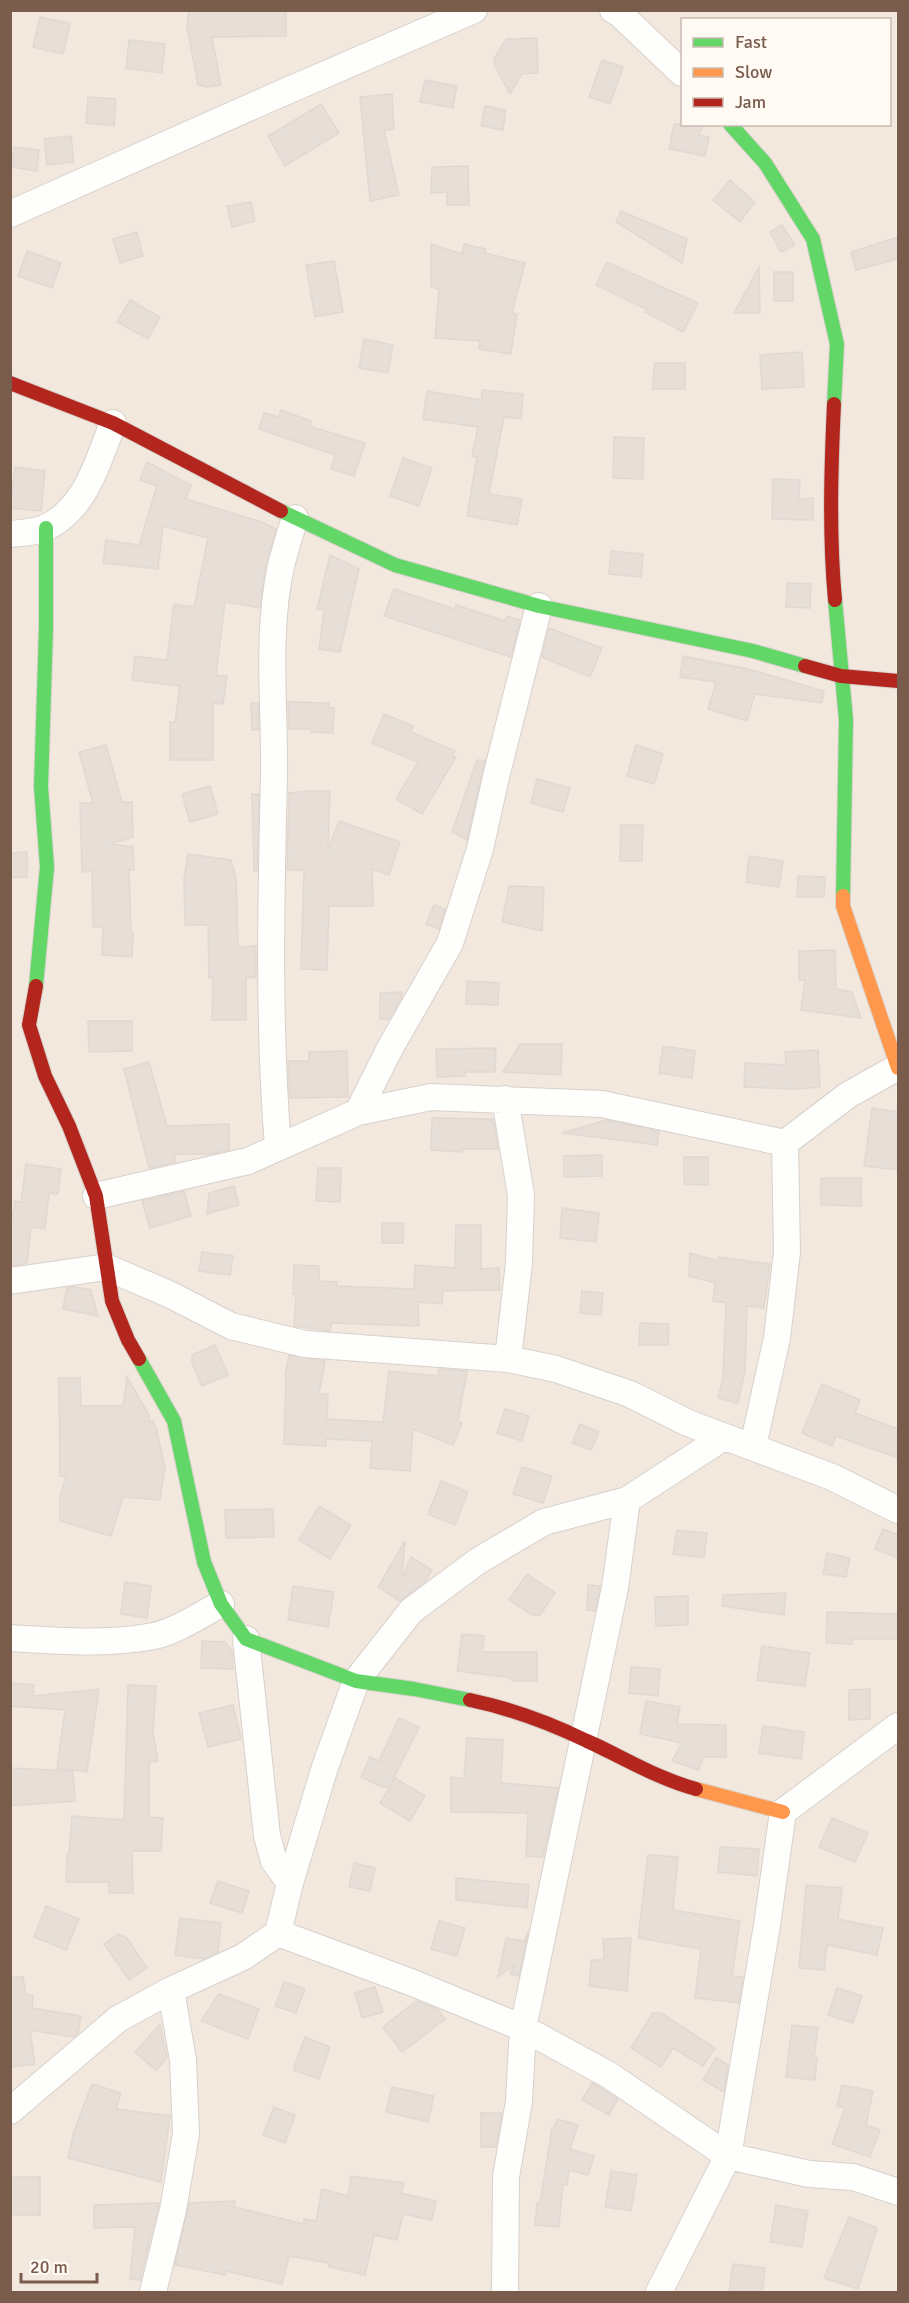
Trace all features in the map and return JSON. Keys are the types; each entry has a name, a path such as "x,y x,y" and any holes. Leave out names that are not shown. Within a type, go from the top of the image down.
{"street":[{"path":"10,214 474,10"},
{"path":"613,10 681,72"},
{"path":"96,1196 248,1161 358,1112 430,1097 602,1104 785,1143 848,1095 898,1067 843,906 846,720 832,567 831,462 837,344 813,239 765,163 732,126"},
{"path":"10,383 113,423 295,518 395,565 472,589 539,606 753,651 841,676 898,681"},
{"path":"10,534 46,528 73,510 95,471 113,423"},
{"path":"278,1147 272,1076 270,985 274,760 272,691 275,615 281,568 295,518"},
{"path":"46,528 46,628 41,787 47,867 38,973 20,1024 69,1126 96,1196 112,1301 128,1340 174,1421 204,1562 221,1604 246,1639 267,1836 274,1861 290,1883"},
{"path":"358,1112 390,1048 450,943 480,849 539,606"},
{"path":"506,1099 521,1195 519,1263 508,1359"},
{"path":"753,1446 777,1338 787,1252 785,1143"},
{"path":"10,1281 106,1267 171,1295 231,1326 294,1341 508,1359 556,1369 630,1394 688,1423 832,1477 898,1510"},
{"path":"10,2111 117,2019 171,1990 243,1957 278,1933 290,1883 325,1767 356,1682 411,1611 478,1561 544,1522 627,1500 724,1437"},
{"path":"505,2292 506,2177 519,2101 523,2028 615,1588 627,1500"},
{"path":"10,1638 101,1641 156,1636 221,1604"},
{"path":"246,1639 356,1682 414,1689 494,1705 584,1739 676,1784 783,1812"},
{"path":"659,2292 728,2156 767,1925 783,1812 898,1726"},
{"path":"278,1933 413,1983 523,2028 609,2075 728,2156 809,2174 853,2177 898,2192"},
{"path":"153,2292 173,2210 186,2134 183,2060 171,1990"}],"shaded area":[{"path":"11,11 898,11 898,2292 11,2292"}],"building":[{"path":"189,10 286,10 286,36 212,37 221,85 207,87 198,85 187,27"},
{"path":"40,17 70,23 63,54 33,47"},
{"path":"537,38 538,73 522,74 510,94 494,64 494,59 506,39"},
{"path":"129,40 165,44 162,73 126,68"},
{"path":"602,60 623,67 610,104 589,97"},
{"path":"425,80 457,86 453,108 420,102"},
{"path":"392,94 394,129 384,130 399,195 370,201 360,97"},
{"path":"88,97 116,99 114,126 86,123"},
{"path":"321,104 339,133 285,166 268,136"},
{"path":"485,106 506,110 503,130 481,126"},
{"path":"674,124 702,126 699,135 709,137 705,156 669,149"},
{"path":"71,136 74,162 47,165 44,139"},
{"path":"14,147 39,150 37,171 11,167"},
{"path":"468,166 469,205 447,205 447,192 431,193 432,167"},
{"path":"730,180 755,202 740,222 713,200"},
{"path":"251,202 255,221 232,227 227,206"},
{"path":"621,211 687,239 682,263 616,222"},
{"path":"782,225 795,245 781,252 770,232"},
{"path":"137,232 143,256 120,263 113,239"},
{"path":"898,237 898,259 856,270 851,252"},
{"path":"431,244 462,254 464,244 486,249 485,253 525,263 512,313 517,314 511,354 479,349 480,341 435,338 439,289 431,287"},
{"path":"27,251 61,263 52,288 18,276"},
{"path":"334,261 343,312 315,317 306,265"},
{"path":"607,262 698,303 683,332 645,312 646,309 596,285"},
{"path":"759,267 760,313 734,313"},
{"path":"774,272 793,272 793,301 774,301"},
{"path":"130,300 160,317 148,339 117,322"},
{"path":"364,339 393,345 388,373 359,368"},
{"path":"802,352 804,387 762,389 760,355"},
{"path":"655,363 685,363 685,389 652,389"},
{"path":"482,390 523,394 521,419 504,417 489,494 522,499 517,525 467,516 477,457 472,456 478,427 423,419 427,391 482,400"},
{"path":"281,410 311,421 309,426 365,443 354,476 331,469 335,455 259,429 264,413 279,417"},
{"path":"614,437 644,438 643,479 613,478"},
{"path":"403,458 432,468 419,506 390,496"},
{"path":"147,462 191,485 186,499 262,522 276,529 266,563 260,608 225,602 216,675 227,676 223,704 213,703 213,760 170,760 170,722 175,722 180,686 132,680 135,656 167,660 174,604 194,607 208,538 163,526 158,569 103,563 106,540 139,545 157,486 140,480"},
{"path":"15,467 45,471 41,511 10,508"},
{"path":"773,479 800,480 799,499 813,498 813,520 772,519"},
{"path":"611,551 643,554 641,577 609,574"},
{"path":"330,555 359,569 340,652 319,649 324,610 317,609"},
{"path":"787,583 811,584 810,608 786,607"},
{"path":"394,589 455,609 456,605 505,621 507,616 520,620 511,657 384,616"},
{"path":"549,628 602,648 590,677 542,657"},
{"path":"683,656 748,669 824,691 822,703 755,694 747,721 708,709 716,682 680,677"},
{"path":"288,702 329,703 328,707 334,708 333,733 311,732 311,729 289,729"},
{"path":"251,703 258,703 259,730 252,730"},
{"path":"384,714 413,726 411,732 455,751 452,757 456,757 422,814 396,799 418,762 372,743"},
{"path":"106,745 122,802 132,802 133,837 111,844 133,847 134,870 129,870 131,932 133,932 132,957 102,955 103,927 93,927 92,871 82,872 80,803 93,803 79,752"},
{"path":"636,745 663,754 654,784 627,776"},
{"path":"477,760 485,761 467,840 452,832"},
{"path":"537,779 570,788 563,812 531,803"},
{"path":"210,786 218,814 190,822 182,794"},
{"path":"330,791 328,849 339,821 400,842 389,875 372,869 373,906 329,906 327,970 301,969 304,870 287,870 289,793"},
{"path":"252,794 259,794 257,871 254,871"},
{"path":"621,825 643,825 642,861 620,861"},
{"path":"27,852 27,877 10,878 10,853"},
{"path":"188,854 231,860 236,878 238,947 256,946 256,977 246,978 246,1020 212,1020 213,978 209,978 208,925 185,925 184,879"},
{"path":"749,856 783,861 779,887 746,882"},
{"path":"798,876 825,877 824,897 797,897"},
{"path":"509,886 544,887 542,931 502,922"},
{"path":"434,905 445,909 439,929 426,924"},
{"path":"835,950 836,989 852,992 861,1018 801,1010 805,980 799,980 799,951"},
{"path":"467,981 499,983 498,1005 466,1004"},
{"path":"402,992 389,1019 380,1019 380,993"},
{"path":"88,1021 132,1021 132,1051 89,1052"},
{"path":"520,1044 562,1044 561,1075 503,1072"},
{"path":"663,1046 695,1051 692,1078 659,1073"},
{"path":"496,1048 495,1072 465,1072 465,1076 437,1077 436,1049"},
{"path":"818,1050 820,1087 795,1089 744,1087 745,1063 786,1065 785,1052"},
{"path":"347,1051 348,1097 290,1098 288,1061 309,1061 309,1052"},
{"path":"149,1062 167,1126 229,1124 229,1150 212,1154 174,1154 176,1162 149,1168 124,1069"},
{"path":"872,1108 898,1112 898,1170 864,1166"},
{"path":"432,1118 493,1119 498,1149 462,1149 462,1152 431,1150"},
{"path":"606,1120 659,1131 657,1145 562,1133"},
{"path":"602,1155 602,1176 564,1177 564,1156"},
{"path":"684,1157 708,1157 708,1185 684,1184"},
{"path":"26,1164 61,1169 58,1194 49,1193 45,1229 31,1227 27,1263 10,1266 10,1230 15,1201 21,1202"},
{"path":"318,1168 341,1168 340,1202 316,1201"},
{"path":"821,1178 861,1178 861,1206 821,1205"},
{"path":"234,1186 239,1205 207,1214 209,1193"},
{"path":"184,1191 191,1216 150,1228 142,1201"},
{"path":"562,1208 599,1213 596,1242 560,1238"},
{"path":"382,1223 403,1223 403,1243 382,1243"},
{"path":"456,1225 481,1225 481,1269 499,1268 500,1290 443,1291 442,1304 418,1302 419,1326 332,1323 330,1331 294,1326 296,1294 293,1294 294,1265 319,1266 319,1281 337,1282 336,1286 414,1289 415,1265 455,1268"},
{"path":"202,1252 233,1256 230,1275 199,1271"},
{"path":"690,1253 718,1261 719,1257 770,1264 764,1308 747,1306 745,1371 738,1403 718,1398 723,1378 726,1303 713,1301 715,1283 689,1276"},
{"path":"67,1288 91,1290 98,1316 63,1309"},
{"path":"582,1291 603,1293 601,1315 580,1313"},
{"path":"640,1323 669,1324 668,1345 639,1345"},
{"path":"215,1345 228,1375 202,1386 192,1363 192,1355"},
{"path":"289,1355 325,1361 319,1394 328,1394 327,1419 383,1422 389,1371 438,1376 439,1369 467,1371 458,1421 462,1423 453,1445 413,1429 410,1471 370,1468 372,1441 326,1439 326,1446 284,1444 285,1375"},
{"path":"127,1377 149,1415 149,1421 153,1421 156,1428 165,1467 160,1500 123,1497 111,1536 60,1521 60,1496 66,1476 60,1476 59,1378 80,1378 81,1406 123,1406"},
{"path":"822,1384 860,1400 855,1413 898,1429 898,1458 836,1436 832,1446 802,1433"},
{"path":"505,1409 529,1416 522,1441 497,1433"},
{"path":"580,1424 599,1432 591,1450 572,1443"},
{"path":"522,1467 552,1476 543,1503 513,1494"},
{"path":"441,1481 468,1492 455,1525 428,1514"},
{"path":"319,1506 351,1525 330,1559 299,1540"},
{"path":"273,1509 274,1537 226,1538 225,1510"},
{"path":"883,1529 898,1535 898,1558 875,1549"},
{"path":"677,1530 707,1533 704,1558 673,1554"},
{"path":"405,1541 402,1578 411,1557 432,1570 425,1582 400,1601 378,1587"},
{"path":"827,1553 850,1558 846,1577 823,1574"},
{"path":"527,1574 555,1593 540,1615 532,1615 509,1600"},
{"path":"125,1582 151,1586 147,1618 121,1614"},
{"path":"588,1585 600,1586 595,1611 587,1610"},
{"path":"293,1586 334,1592 328,1627 288,1620"},
{"path":"786,1593 784,1615 722,1606 723,1595"},
{"path":"688,1596 688,1625 656,1626 655,1597"},
{"path":"827,1612 898,1614 898,1639 852,1639 852,1644 826,1643"},
{"path":"462,1634 484,1636 482,1652 537,1652 537,1681 512,1681 512,1678 457,1671"},
{"path":"202,1641 225,1642 232,1651 233,1669 201,1668"},
{"path":"762,1646 810,1653 805,1686 757,1680"},
{"path":"631,1667 660,1669 658,1696 629,1693"},
{"path":"10,1683 34,1685 33,1696 99,1689 87,1772 57,1768 65,1710 10,1706"},
{"path":"128,1685 156,1686 153,1732 158,1761 149,1762 149,1817 163,1818 161,1851 132,1851 133,1893 109,1893 109,1882 66,1882 67,1854 69,1854 72,1816 124,1820"},
{"path":"870,1689 870,1719 849,1720 849,1690"},
{"path":"646,1701 680,1707 677,1724 726,1725 726,1757 704,1757 698,1770 672,1761 682,1743 640,1734"},
{"path":"233,1705 241,1739 208,1747 199,1713"},
{"path":"399,1718 419,1727 391,1784 395,1778 425,1796 410,1821 380,1803 390,1787 382,1787 361,1777 370,1757 379,1761"},
{"path":"763,1726 804,1732 801,1759 759,1753"},
{"path":"467,1738 503,1740 501,1783 558,1788 543,1857 526,1856 528,1813 451,1812 451,1777 464,1779"},
{"path":"10,1768 73,1771 75,1801 10,1806"},
{"path":"832,1818 868,1833 855,1862 819,1847"},
{"path":"720,1847 759,1849 757,1876 718,1872"},
{"path":"648,1855 678,1857 673,1910 740,1921 732,1976 743,1977 739,2003 695,1998 701,1949 638,1938"},
{"path":"354,1863 375,1868 370,1891 349,1887"},
{"path":"456,1878 529,1885 527,1908 456,1900"},
{"path":"218,1881 249,1891 242,1913 210,1903"},
{"path":"806,1885 842,1888 838,1919 883,1928 877,1955 827,1945 824,1970 799,1968"},
{"path":"46,1906 79,1919 66,1950 34,1937"},
{"path":"180,1918 221,1923 218,1952 204,1959 175,1955"},
{"path":"439,1921 465,1928 457,1956 431,1949"},
{"path":"528,1932 519,1976 510,1974 514,1965 498,1977 506,1938 524,1941"},
{"path":"118,1934 127,1938 147,1968 129,1980 104,1944"},
{"path":"631,1938 627,1991 589,1986 591,1960 604,1960 603,1939"},
{"path":"10,1977 23,1977 26,1995 33,1995 32,2008 81,2016 78,2033 73,2037 30,2030 35,2064 10,2067"},
{"path":"284,1982 305,1989 296,2013 275,2006"},
{"path":"375,1987 383,2012 362,2018 355,1993"},
{"path":"837,1988 862,1996 853,2023 828,2015"},
{"path":"219,1994 259,2009 248,2039 201,2021"},
{"path":"416,2001 437,2009 445,2019 402,2052 383,2027"},
{"path":"653,2013 661,2013 715,2048 703,2066 673,2048 661,2067 631,2048"},
{"path":"160,2024 167,2058 156,2071 135,2052"},
{"path":"792,2025 818,2028 814,2057 817,2058 815,2080 786,2077"},
{"path":"305,2037 330,2047 319,2079 293,2070"},
{"path":"716,2058 728,2065 724,2092 703,2080"},
{"path":"592,2083 618,2099 609,2115 582,2100"},
{"path":"92,2084 121,2093 116,2109 170,2116 161,2182 68,2158 74,2131"},
{"path":"842,2085 873,2091 866,2125 880,2130 870,2157 832,2144 845,2108 837,2106"},
{"path":"392,2087 434,2096 428,2122 386,2112"},
{"path":"274,2107 295,2115 285,2143 263,2135"},
{"path":"481,2113 502,2113 496,2147 481,2147"},
{"path":"557,2119 578,2125 570,2149 594,2156 588,2175 569,2170 567,2185 563,2184 559,2227 535,2225 537,2203 540,2203 552,2128"},
{"path":"611,2171 637,2175 631,2211 605,2207"},
{"path":"351,2176 404,2183 401,2193 436,2201 432,2220 403,2214 397,2240 374,2235 365,2275 329,2267 329,2263 289,2256 282,2284 226,2271 226,2275 175,2265 189,2203 235,2201 234,2207 304,2224 304,2219 316,2221 322,2189 348,2196"},
{"path":"10,2177 40,2177 40,2215 10,2215"},
{"path":"159,2203 140,2280 130,2279 135,2227 94,2228 94,2205"},
{"path":"776,2205 808,2211 802,2247 770,2242"},
{"path":"849,2217 877,2228 858,2289 824,2278"},
{"path":"733,2264 765,2268 762,2292 729,2292"}],"traffic: fast":[{"path":"732,126 765,163 813,239 837,344 834,404"},
{"path":"281,511 395,565 539,606 753,651 805,666"},
{"path":"36,986 47,867 41,787 46,628 46,528"},
{"path":"835,600 846,720 843,896"},
{"path":"139,1359 174,1421 204,1562 221,1604 246,1639 356,1681 470,1700"}],"traffic: slow":[{"path":"843,896 843,906 898,1068"},
{"path":"696,1789 783,1812"}],"traffic: jam":[{"path":"10,383 113,423 281,511"},
{"path":"834,404 831,502 835,600"},
{"path":"805,666 841,676 898,681"},
{"path":"36,986 29,1025 45,1076 69,1126 96,1196 112,1301 128,1340 139,1359"},
{"path":"470,1700 499,1707 545,1723 654,1774 696,1789"}]}
